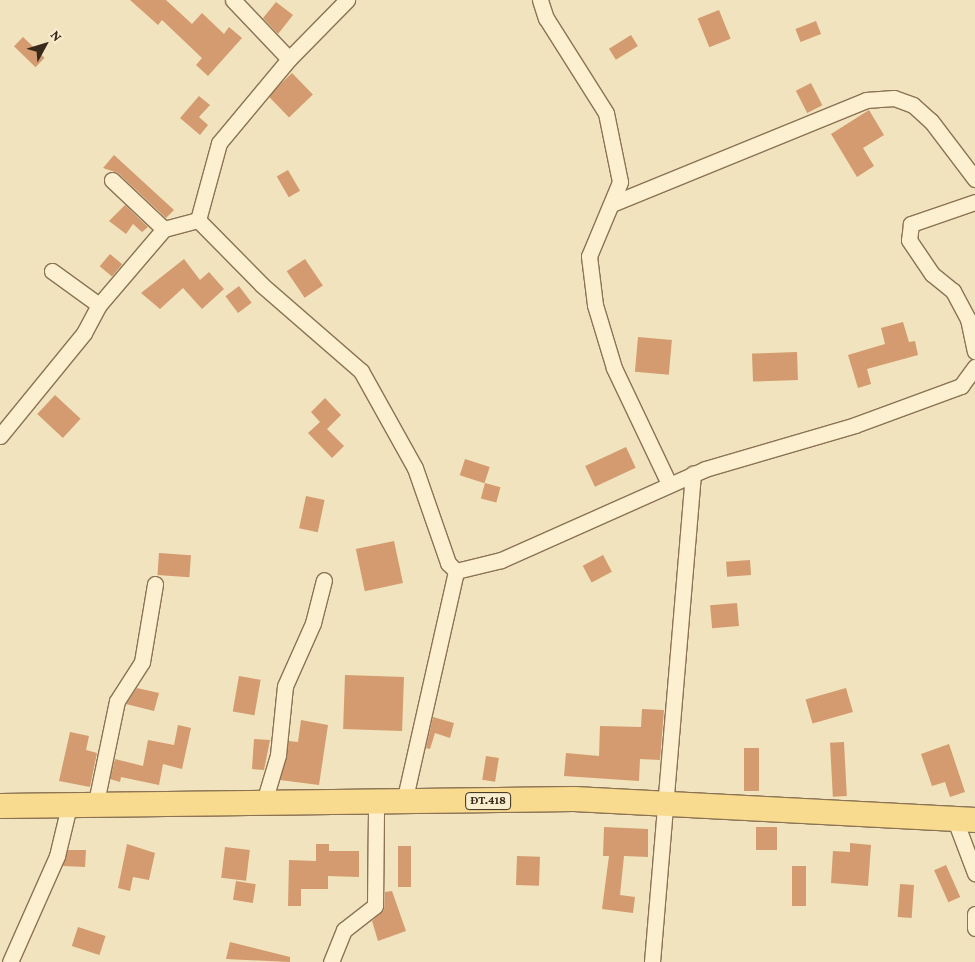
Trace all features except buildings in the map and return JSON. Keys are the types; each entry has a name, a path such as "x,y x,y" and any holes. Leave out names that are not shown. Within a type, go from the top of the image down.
{"main road":[{"name":"ĐT.418","path":"0,806 264,802 376,804 574,800 965,820"}],"street":[{"path":"233,0 289,59"},
{"path":"198,220 219,142 289,59 348,0"},
{"path":"540,0 606,113 618,161 620,182 614,203 589,256 595,305 614,368 669,484"},
{"path":"614,203 866,100 894,98 913,105 931,120 975,179"},
{"path":"112,180 164,230"},
{"path":"975,202 911,224 908,240 932,274 953,291 968,319 975,352"},
{"path":"0,436 84,333 99,305 164,230 198,220"},
{"path":"198,220 262,285 362,371 415,468 448,563 456,572"},
{"path":"52,271 99,305"},
{"path":"456,572 501,560 692,474 855,425 961,386 975,367"},
{"path":"652,962 692,474"},
{"path":"404,802 456,572"},
{"path":"264,802 278,755 285,686 313,623 324,580"},
{"path":"95,806 117,701 142,662 155,584"},
{"path":"331,962 344,930 375,906 376,804"},
{"path":"10,962 57,856 69,806"},
{"path":"965,820 975,874"},
{"path":"975,914 975,928"}]}
